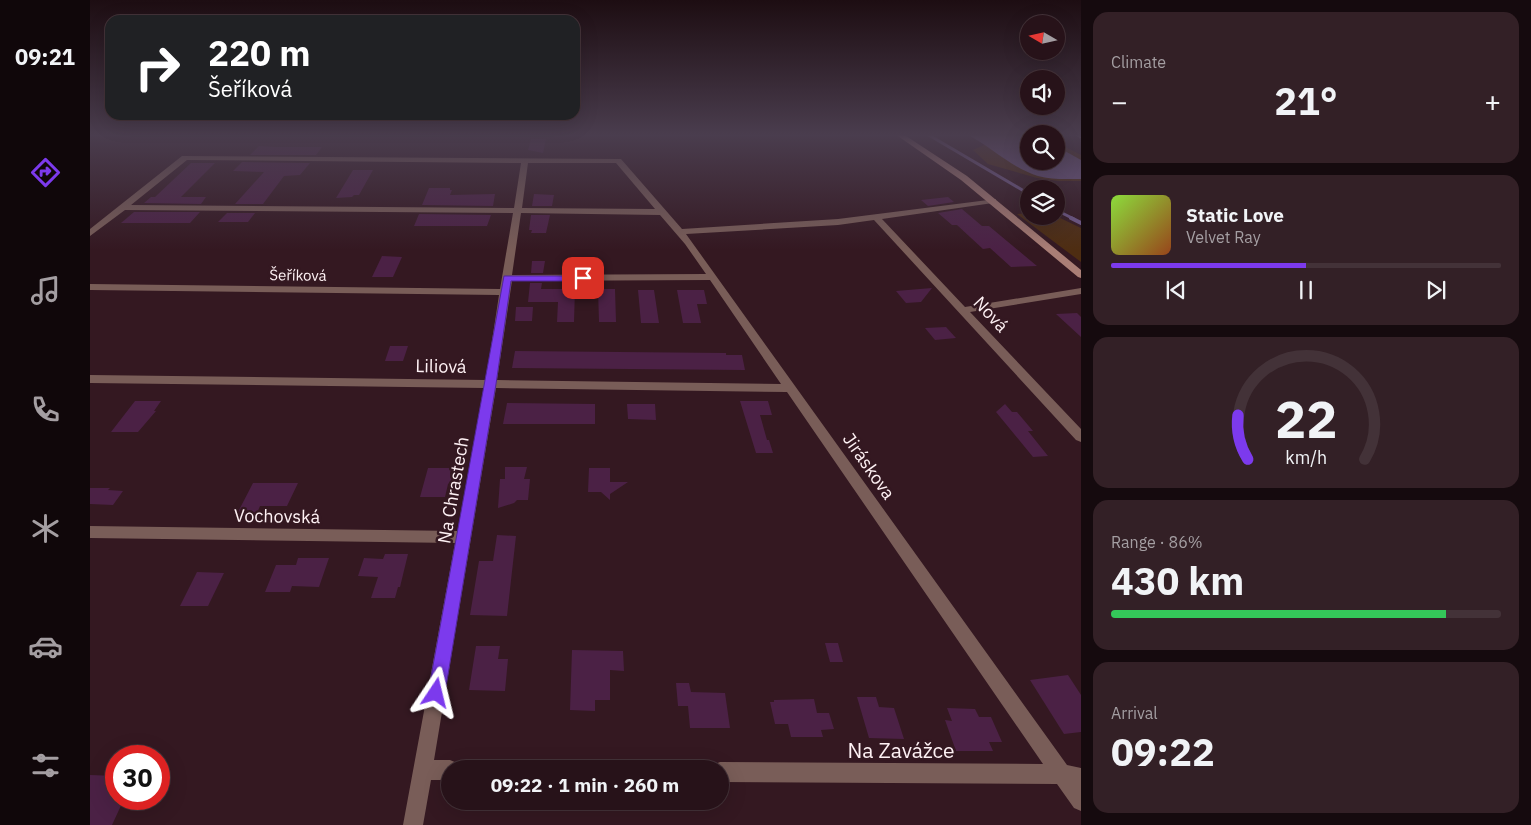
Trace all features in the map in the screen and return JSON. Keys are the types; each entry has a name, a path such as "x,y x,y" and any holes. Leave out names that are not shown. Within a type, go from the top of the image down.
{"main road":[{"path":"956,172 1081,274"}],"street":[{"path":"90,233 167,172"},
{"name":"Na Chrastech","path":"413,825 490,384 523,172"},
{"name":"Jiráskova","path":"628,172 680,232 713,277 791,388 1072,776 1081,800"},
{"path":"680,232 838,222 993,201"},
{"path":"123,207 662,212"},
{"name":"Nová","path":"875,216 1081,437"},
{"name":"Šeříková","path":"90,287 506,285 713,277"},
{"path":"962,310 1081,291"},
{"name":"Liliová","path":"90,379 791,388"},
{"name":"Vochovská","path":"90,532 463,537"},
{"path":"423,770 441,770"},
{"name":"Na Zavážce","path":"729,772 1072,776"}],"shaded area":[{"path":"1018,172 1081,172 1081,181 1051,180"},
{"path":"1029,172 1081,172 1081,179 1048,178"},
{"path":"1065,220 1081,228 1081,262 1032,225 1065,225"}],"building":[{"path":"181,172 206,172 181,197 206,197 201,204 144,203 151,197 155,197"},
{"path":"264,172 302,172 300,175 284,176 263,204 235,204"},
{"path":"351,172 372,172 359,195 336,198"},
{"path":"429,188 450,188 452,190 450,195 495,194 493,206 422,205"},
{"path":"534,194 554,195 552,206 532,206"},
{"path":"948,197 954,202 928,206 921,200"},
{"path":"962,209 982,226 989,226 1037,266 1011,267 990,248 983,249 957,225 952,225 938,213"},
{"path":"134,212 200,212 190,223 121,223"},
{"path":"227,213 255,213 248,222 218,222"},
{"path":"419,214 491,215 487,226 414,226"},
{"path":"531,215 550,215 546,233 531,233 532,230 529,230"},
{"path":"382,256 402,257 393,277 372,277"},
{"path":"532,261 545,261 543,273 531,273"},
{"path":"530,283 542,283 541,289 575,289 574,322 557,322 558,302 528,302"},
{"path":"932,288 921,302 906,303 896,291"},
{"path":"598,289 615,289 616,322 599,322"},
{"path":"638,290 654,290 659,323 641,323"},
{"path":"677,290 704,290 707,304 697,304 701,323 683,323"},
{"path":"516,307 533,307 532,321 515,321"},
{"path":"1077,313 1081,317 1081,337 1056,314"},
{"path":"946,327 956,338 935,340 925,328"},
{"path":"390,346 408,346 403,361 385,361"},
{"path":"515,351 726,353 726,355 742,355 745,370 512,368"},
{"path":"135,401 161,401 154,411 156,411 138,432 111,432"},
{"path":"740,401 768,401 772,415 760,415 773,453 756,453"},
{"path":"507,403 595,404 595,424 503,424"},
{"path":"627,404 655,404 656,420 628,419"},
{"path":"1005,404 1012,412 1017,412 1033,431 1028,431 1048,456 1033,457 996,412"},
{"path":"505,467 527,467 524,479 530,479 528,500 517,500 514,503 498,508 500,479 505,479"},
{"path":"428,468 451,468 450,474 456,479 448,484 445,497 420,497"},
{"path":"589,468 610,468 610,482 628,482 610,494 610,500 601,492 588,492"},
{"path":"253,483 298,483 287,506 260,506 257,513 238,512"},
{"path":"90,488 110,488 108,490 123,491 113,505 90,504"},
{"path":"497,535 516,536 507,616 470,615 479,561 493,561"},
{"path":"385,554 408,554 400,587 398,587 395,598 371,598 378,577 358,576 364,558 383,559"},
{"path":"298,558 329,558 319,587 292,586 290,592 265,592 276,565 296,565"},
{"path":"197,572 224,573 208,606 180,606"},
{"path":"825,643 838,643 843,662 830,662"},
{"path":"476,646 500,646 498,659 508,659 505,691 469,690"},
{"path":"572,650 623,651 624,671 610,670 610,700 595,700 595,711 570,710"},
{"path":"1068,675 1081,695 1081,732 1064,734 1030,680"},
{"path":"676,683 689,683 691,692 725,693 730,728 690,728 688,706 678,706"},
{"path":"857,697 876,697 879,707 894,708 904,739 869,738"},
{"path":"814,699 817,713 829,713 834,729 821,730 823,737 791,737 788,724 775,724 770,702 774,702 774,700"},
{"path":"947,708 975,709 979,717 991,717 1002,742 989,742 993,751 956,751 945,720 952,721"},
{"path":"90,775 105,776 105,810 119,810 112,825 90,825"}],"waterway":[{"path":"992,172 1020,189"},
{"path":"1065,214 1074,219"},
{"path":"1071,218 1081,223"}],"route":[{"path":"436,693 507,278 583,278"}]}
